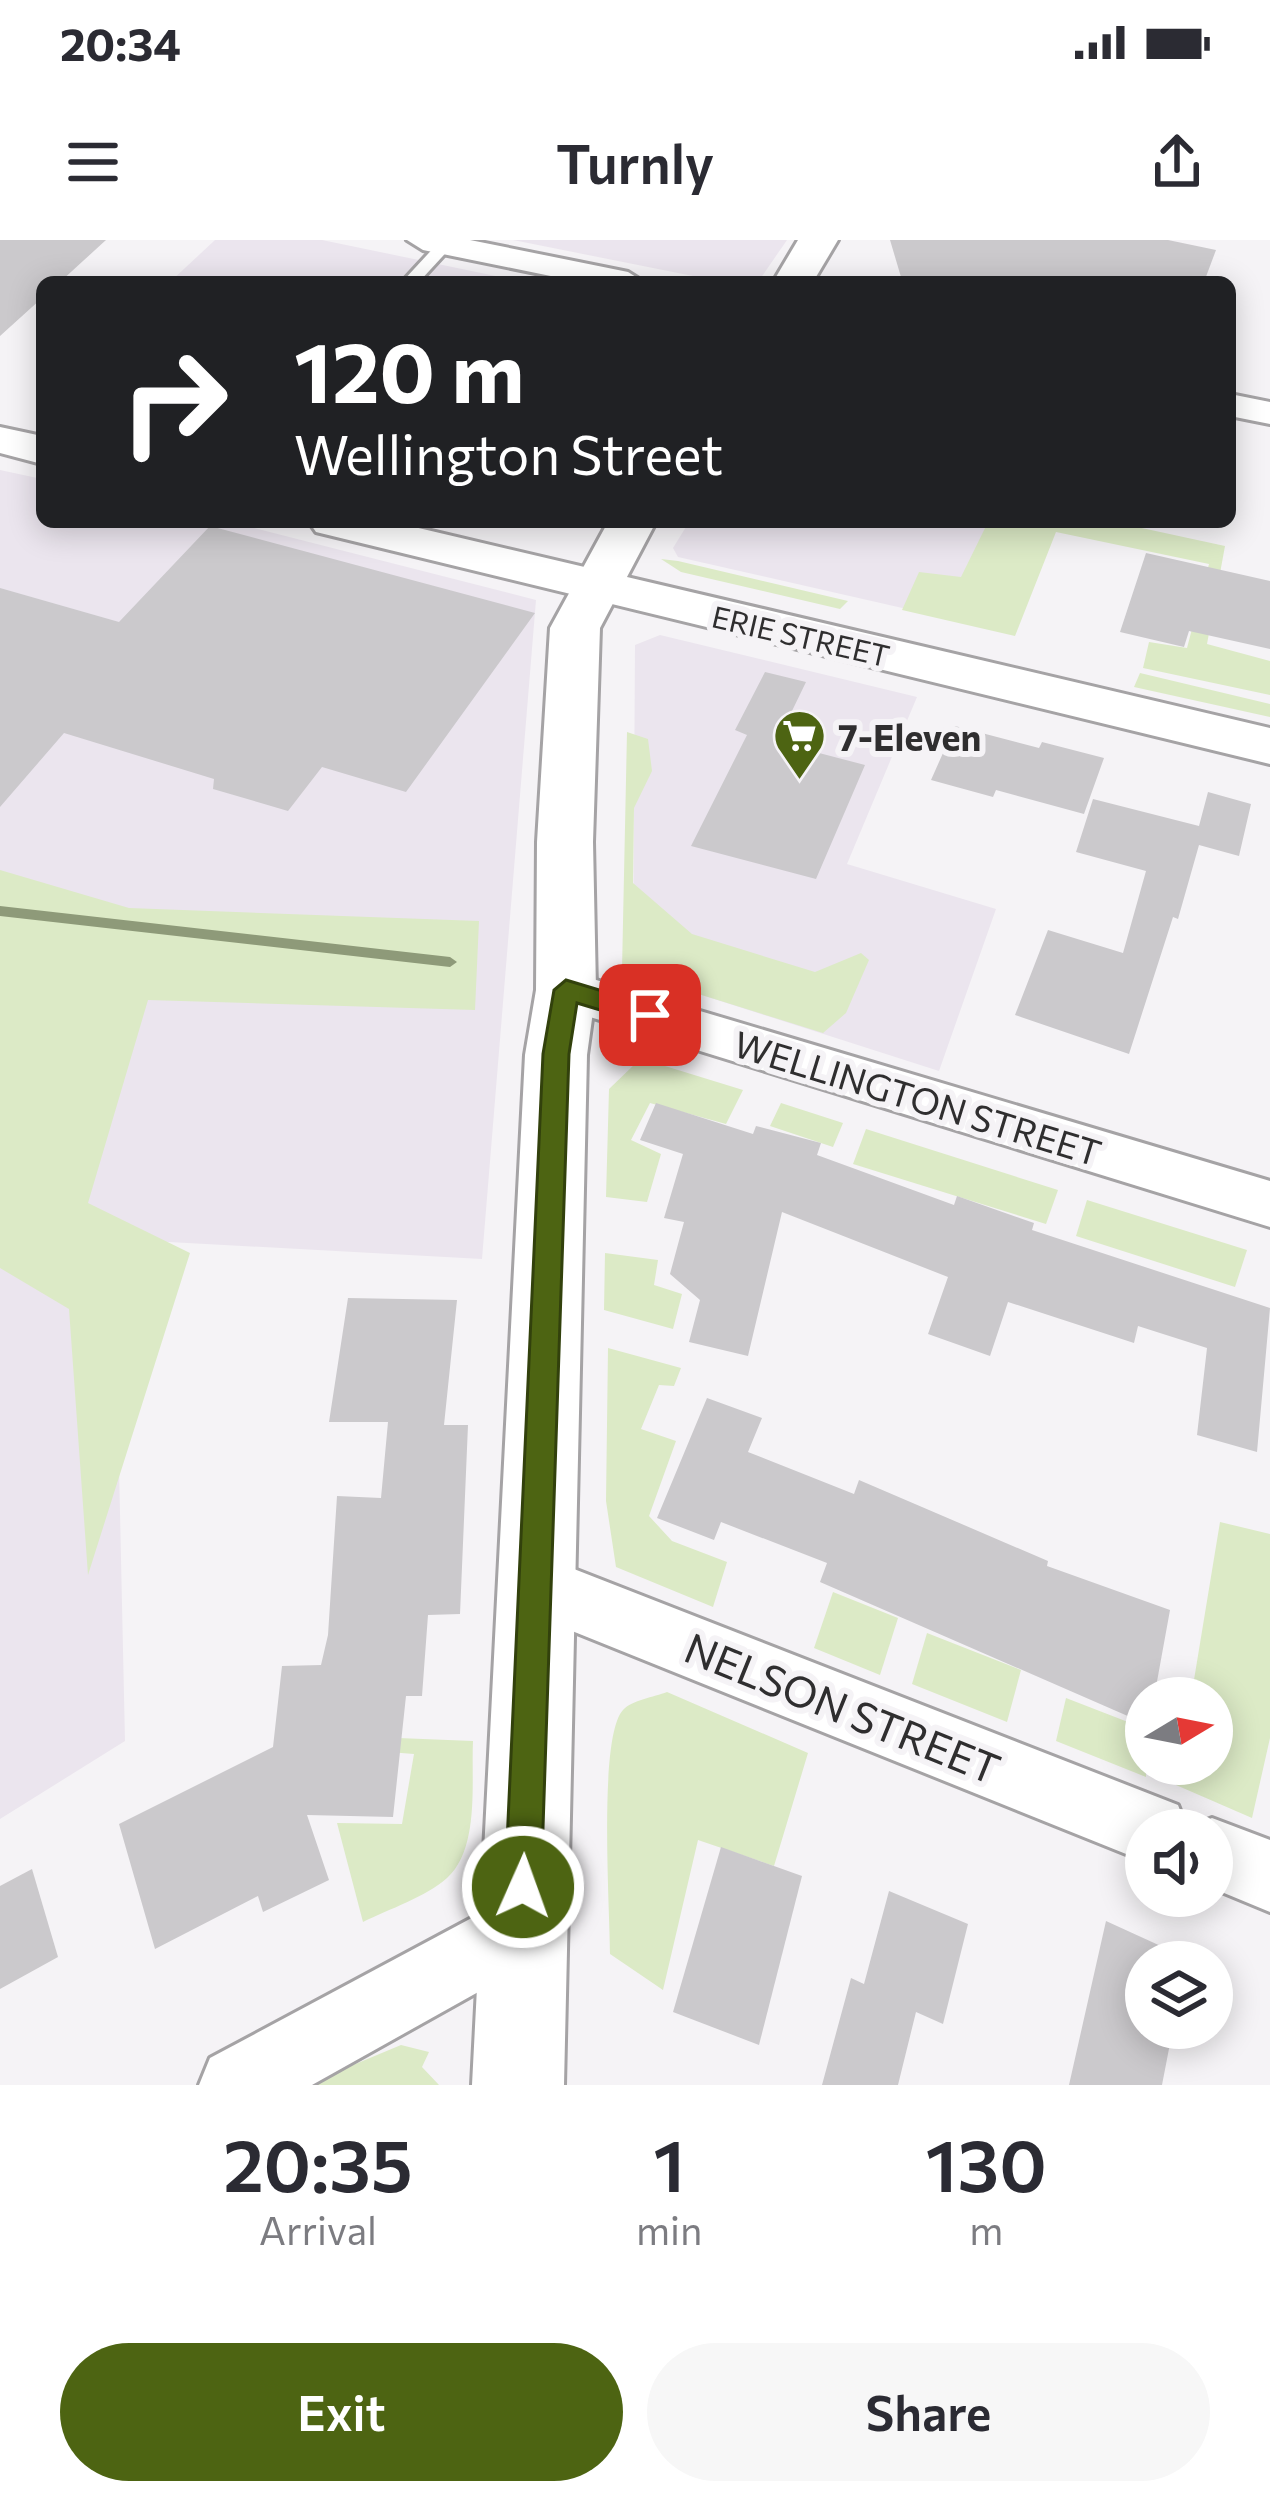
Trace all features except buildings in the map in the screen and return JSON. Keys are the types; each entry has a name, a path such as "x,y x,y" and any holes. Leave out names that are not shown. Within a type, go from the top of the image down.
{"street":[{"path":"797,276 818,240"},
{"path":"434,242 599,276"},
{"path":"1236,406 1270,413"},
{"path":"0,440 36,449"},
{"name":"ERIE STREET","path":"358,528 1270,746"},
{"path":"518,2085 556,1054 566,990 574,628 629,528"},
{"name":"WELLINGTON STREET","path":"566,990 1270,1204"},
{"name":"NELSON STREET","path":"533,1585 1125,1819"},
{"path":"1233,1861 1270,1876"},
{"path":"237,2085 522,1927"}],"lane":[{"path":"414,276 434,242"}],"shaded area":[{"path":"215,240 322,240 496,276 176,276"},
{"path":"513,240 787,240 762,276 693,276"},
{"path":"0,470 36,478 36,528 254,528 536,600 482,1259 114,1239 125,1741 0,1819"},
{"path":"685,528 991,528 955,620 678,557 673,548"},
{"path":"660,635 917,697 847,864 996,909 939,1071 633,973 635,645"}],"green space":[{"path":"985,528 1142,528 1225,546 1207,644 1270,661 1270,695 1143,668 1149,642 1187,648 1209,564 1056,532 1015,636 902,610 919,572 961,577"},
{"path":"661,559 848,601 840,609 681,572"},
{"path":"1140,673 1270,704 1270,717 1134,687"},
{"path":"627,732 648,739 652,771 634,808 633,883 692,934 815,972 861,953 869,960 846,1013 823,1033 622,970"},
{"path":"0,870 129,908 479,921 475,1010 148,1000 88,1203 190,1253 88,1575 69,1309 0,1268"},
{"path":"652,1062 743,1090 726,1124 650,1103 631,1140 661,1154 647,1202 606,1197 609,1089 636,1063"},
{"path":"781,1103 843,1123 833,1147 770,1126"},
{"path":"866,1129 1058,1190 1046,1224 853,1164"},
{"path":"1087,1200 1247,1250 1235,1287 1076,1236"},
{"path":"605,1253 658,1260 654,1285 682,1294 673,1329 604,1310"},
{"path":"608,1348 681,1368 674,1386 659,1385 641,1429 676,1441 649,1516 672,1541 727,1562 713,1607 616,1567 606,1501"},
{"path":"1220,1522 1270,1534 1270,1738 1252,1818 1176,1785 1233,1785 1233,1677 1194,1677"},
{"path":"833,1592 898,1618 880,1675 814,1648"},
{"path":"927,1633 1021,1670 1007,1722 912,1684"},
{"path":"667,1692 808,1753 774,1866 698,1840 663,1990 610,1954 607,1825 615,1726 627,1707"},
{"path":"1066,1698 1125,1721 1125,1769 1056,1741"},
{"path":"348,1736 473,1741 472,1813 458,1865 429,1891 363,1922 337,1823 402,1824 414,1754 350,1749"},
{"path":"401,2045 429,2052 422,2067 439,2085 305,2085"}],"waterway":[{"path":"0,911 450,962"}],"place":[{"name":"7-Eleven","path":"799,782"}],"route":[{"path":"523,1887 556,1054 566,990 650,1015"}]}
